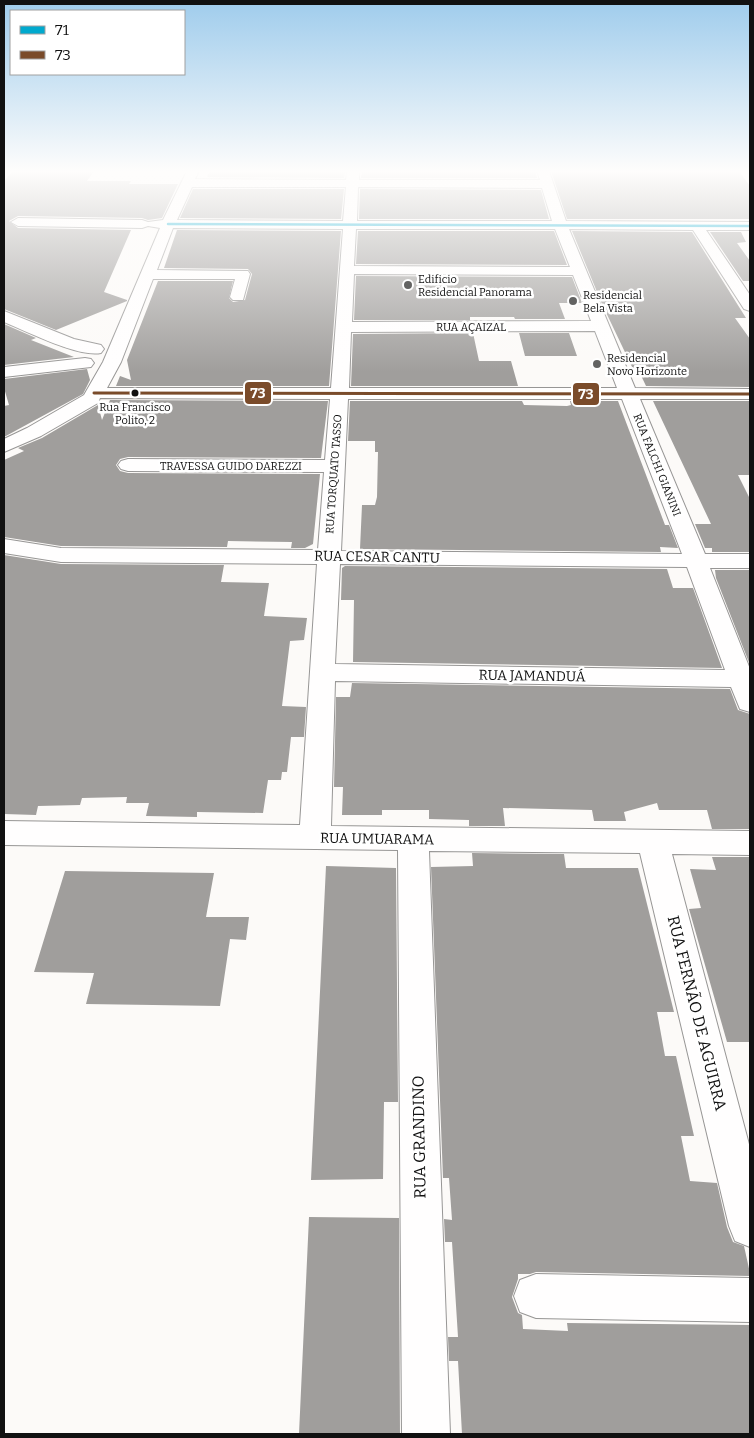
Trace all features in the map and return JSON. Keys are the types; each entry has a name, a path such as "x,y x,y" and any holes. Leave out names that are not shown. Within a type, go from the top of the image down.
{"street":[{"path":"4,446 34,432 91,399 114,356 162,238"},
{"name":"RUA TORQUATO TASSO","path":"315,838 328,557 348,238"},
{"name":"RUA FALCHI GIANINI","path":"565,238 696,560 746,691"},
{"path":"705,238 750,306"},
{"path":"346,270 578,271"},
{"path":"148,275 243,274 238,297"},
{"path":"4,316 82,353"},
{"name":"RUA AÇAIZAL","path":"343,327 600,326"},
{"path":"4,372 50,367 82,353 105,349 114,356"},
{"path":"94,393 750,394"},
{"name":"TRAVESSA GUIDO DAREZZI","path":"128,465 334,466"},
{"name":"RUA CESAR CANTU","path":"4,546 61,555 750,561"},
{"name":"RUA JAMANDUÁ","path":"322,672 746,691"},
{"name":"RUA UMUARAMA","path":"4,833 750,843"},
{"name":"RUA GRANDINO","path":"413,839 426,1434"},
{"name":"RUA FERNÃO DE AGUIRRA","path":"652,842 741,1183 750,1226"},
{"path":"536,1296 750,1300"}],"building":[{"path":"4,238 127,238 104,292 127,301 56,330 4,309"},
{"path":"174,238 340,238 329,386 116,386 120,376 131,380 127,360 158,281 233,281 229,298 233,302 245,300 252,274 248,269 164,268"},
{"path":"358,238 557,238 567,265 356,264"},
{"path":"575,238 696,238 746,318 735,318 750,339 750,387 646,386 637,367 633,369 602,304"},
{"path":"714,238 744,238 746,242 737,243 750,261 750,281 743,281"},
{"path":"356,276 572,277 582,303 559,303 565,319 470,317 470,320 354,320"},
{"path":"4,324 36,338 31,340 74,357 4,365"},
{"path":"473,333 479,361 511,361 518,386 351,386 353,334"},
{"path":"519,333 569,333 577,356 525,356"},
{"path":"87,369 90,380 83,394 4,437 4,406 9,405 4,388 4,379"},
{"path":"110,400 328,401 321,458 128,457 120,459 116,465 120,471 128,473 320,474 313,544 305,548 291,548 292,542 228,541 227,547 61,546 4,537 4,460 24,451 18,448 42,438 98,405 102,420"},
{"path":"350,401 522,401 524,405 567,406 571,405 570,401 618,401 665,525 669,525 678,548 660,547 661,552 360,549 362,505 375,505 377,497 378,452 375,452 375,441 348,441"},
{"path":"653,401 750,401 750,475 738,475 750,499 750,552 712,552 712,548 705,548 695,524 711,524"},
{"path":"4,555 61,564 224,565 221,582 269,583 264,616 307,618 304,640 290,641 282,706 306,707 304,737 291,737 287,772 282,772 281,780 268,780 263,813 197,812 197,817 146,816 149,803 126,803 127,797 82,798 80,805 38,806 36,815 4,814"},
{"path":"345,566 667,569 673,588 693,588 722,668 353,662 354,600 341,600 342,568"},
{"path":"715,570 750,570 750,665 716,578"},
{"path":"352,683 730,689 738,710 750,714 750,829 712,829 707,810 659,810 657,803 624,812 626,821 594,821 592,810 503,808 505,826 469,826 469,820 429,819 429,810 382,810 382,815 342,815 343,787 334,787 336,697 350,697"},
{"path":"472,853 564,854 566,868 638,868 674,1012 657,1012 665,1056 676,1056 694,1136 681,1136 690,1181 717,1183 727,1227 733,1242 744,1246 750,1273 750,1276 536,1272 518,1274 512,1297 518,1313 522,1315 523,1329 568,1331 567,1323 750,1325 750,1434 462,1434 458,1361 449,1361 448,1337 458,1337 452,1242 445,1242 444,1219 452,1220 449,1178 443,1178 431,867 473,866"},
{"path":"712,857 750,857 750,1042 727,1042 689,909 701,908 690,869 716,870"},
{"path":"326,866 396,868 398,1102 384,1102 383,1179 311,1180"},
{"path":"65,871 214,873 206,917 249,917 246,940 230,939 220,1006 86,1004 94,973 34,972"},
{"path":"309,1217 399,1218 400,1434 299,1434"}],"transit line":[{"name":"73","path":"94,393 750,394"}],"place":[{"name":"Edificio Residencial Panorama","path":"408,285"},
{"name":"Residencial Bela Vista","path":"573,301"},
{"name":"Residencial Novo Horizonte","path":"597,364"},
{"name":"Rua Francisco Polito, 2","path":"135,393"}]}
